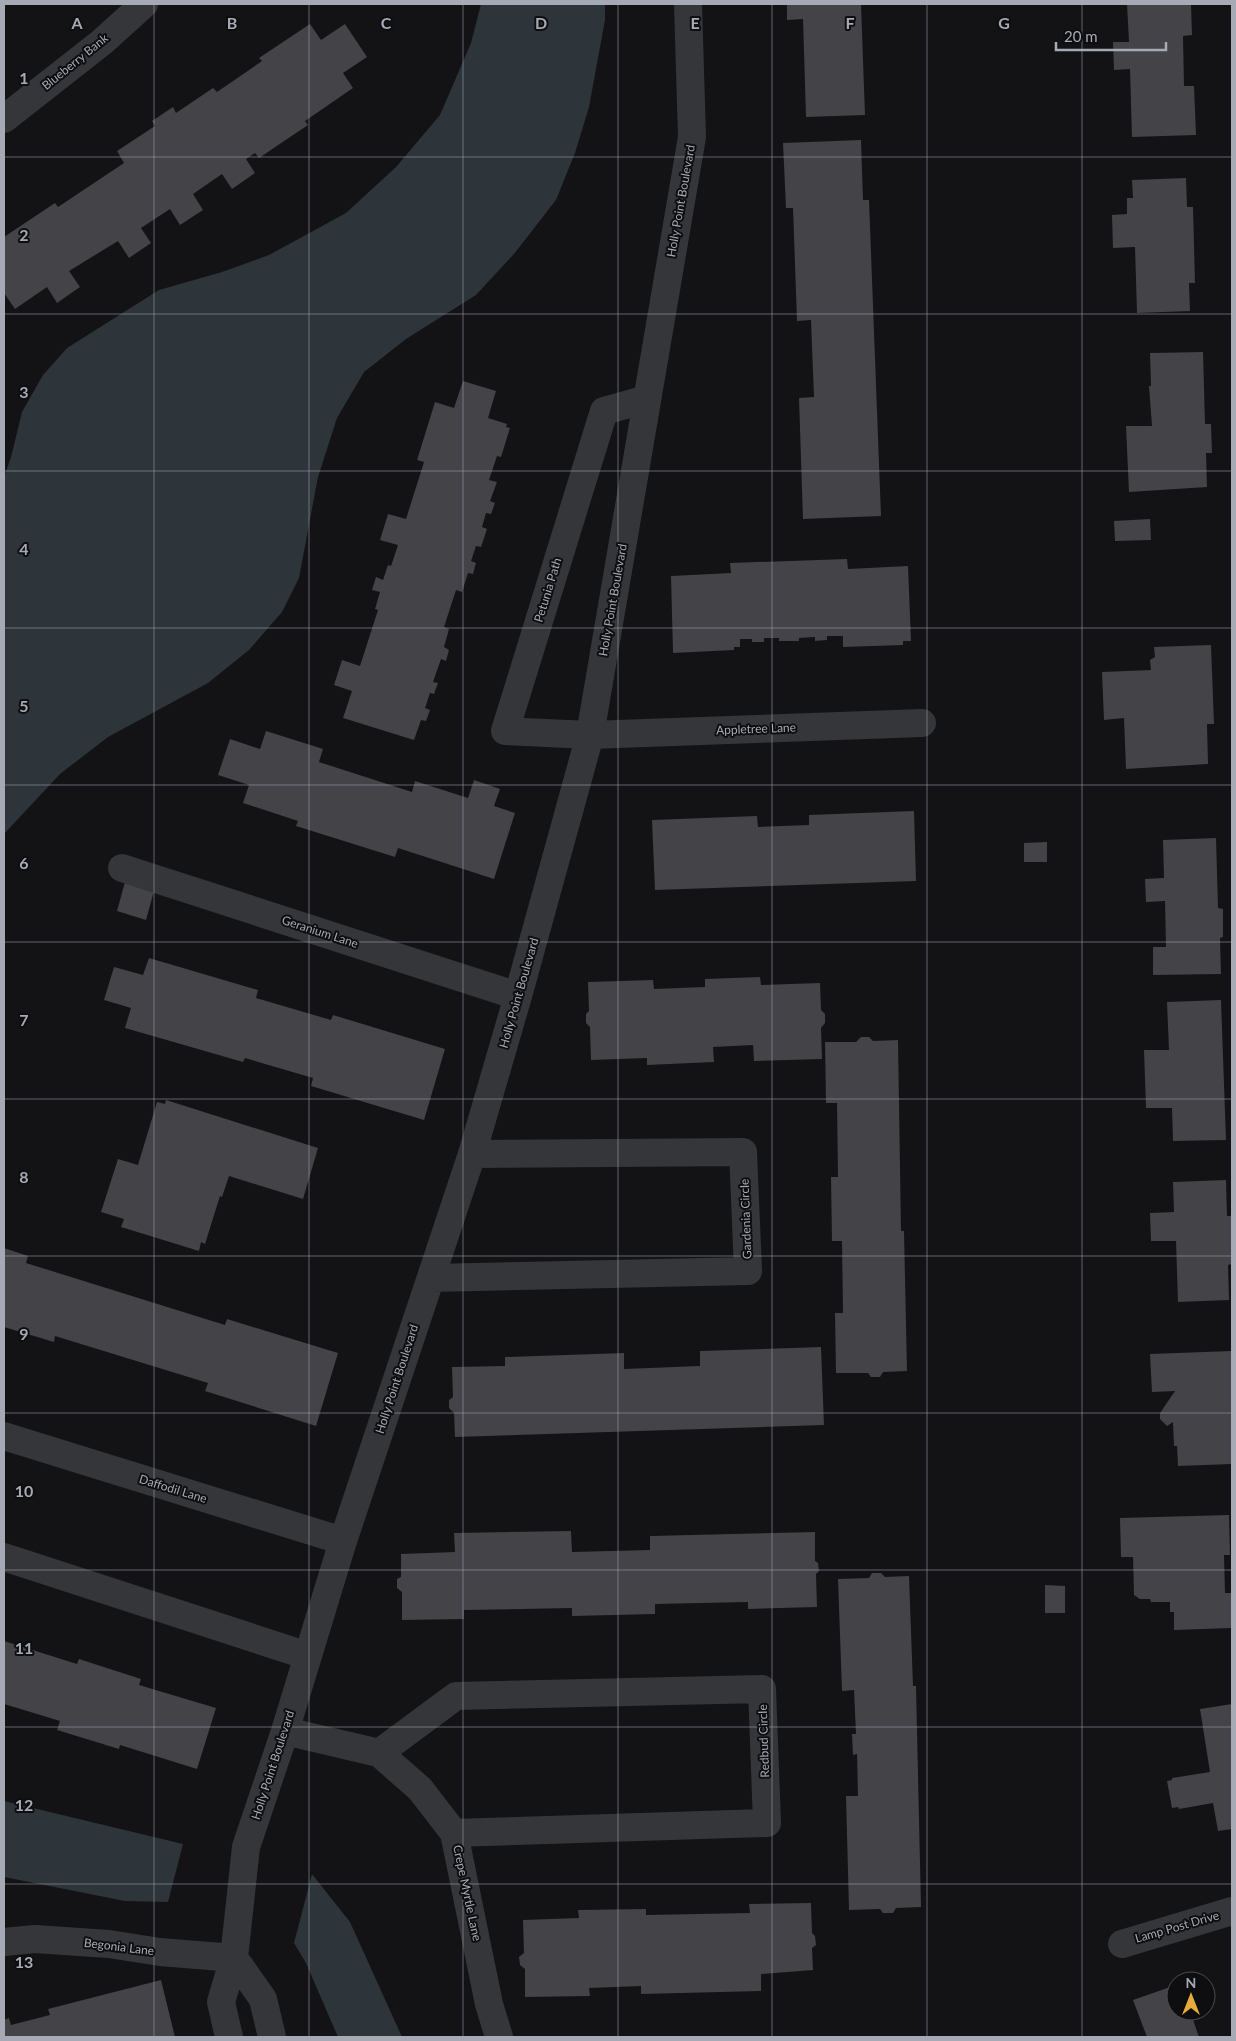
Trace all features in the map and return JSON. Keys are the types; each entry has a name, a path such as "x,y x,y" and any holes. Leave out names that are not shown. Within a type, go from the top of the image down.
{"street":[{"name":"Blueberry Bank","path":"4,119 102,42 144,4"},
{"name":"Holly Point Boulevard","path":"229,2037 221,2002 234,1958 246,1847 286,1731 343,1541 472,1154 590,735 692,137 688,4"},
{"name":"Petunia Path","path":"590,735 505,731 604,411 647,399"},
{"name":"Appletree Lane","path":"590,735 922,723"},
{"name":"Geranium Lane","path":"122,868 518,996"},
{"name":"Gardenia Circle","path":"431,1278 748,1271 743,1152 472,1154"},
{"name":"Daffodil Lane","path":"4,1436 343,1541"},
{"path":"4,1557 308,1656"},
{"name":"Redbud Circle","path":"379,1753 456,1696 762,1689 766,1823 454,1833"},
{"name":"Crepe Myrtle Lane","path":"286,1731 379,1753 420,1789 454,1833 489,2004 499,2037"},
{"name":"Lamp Post Drive","path":"1122,1944 1232,1911"},
{"name":"Begonia Lane","path":"4,1942 35,1939 109,1944 160,1952 234,1958"},
{"path":"234,1958 263,1999 272,2037"}],"shaded area":[{"path":"481,4 605,4 605,20 589,107 575,153 556,200 514,254 476,295 406,339 364,372 337,418 318,477 299,578 282,612 249,650 208,683 108,737 60,774 4,834 4,477 22,412 43,375 67,348 159,290 222,272 269,255 346,213 396,167 440,115 471,43"},
{"path":"4,1801 183,1844 168,1902 125,1901 4,1877"},
{"path":"312,1874 350,1922 402,2037 338,2037 306,1963 294,1943"}],"building":[{"path":"787,4 861,4 865,115 806,117 803,19 787,20"},
{"path":"1127,4 1191,4 1192,35 1183,36 1184,86 1194,86 1196,135 1132,137 1130,69 1114,70 1113,42 1129,42"},
{"path":"310,24 321,40 345,24 367,57 343,73 353,88 305,121 308,125 259,158 255,153 246,159 255,173 232,189 222,174 193,194 203,210 180,225 170,209 141,228 151,243 129,258 118,241 69,271 80,287 57,303 47,287 15,309 4,293 4,237 55,203 58,207 124,163 117,151 155,126 152,121 173,107 176,113 213,88 217,92 262,61 259,58"},
{"path":"861,140 863,200 869,200 881,516 803,519 799,398 814,397 811,320 797,321 793,208 786,208 783,143"},
{"path":"1186,178 1187,207 1193,207 1195,283 1189,283 1190,311 1137,313 1135,247 1113,248 1112,215 1127,214 1127,198 1133,198 1132,180"},
{"path":"1203,352 1205,424 1211,424 1212,453 1206,453 1207,487 1129,492 1126,426 1152,426 1149,386 1151,386 1150,353"},
{"path":"463,381 496,391 488,418 507,424 506,427 510,428 501,457 497,456 489,480 497,482 490,501 495,503 491,514 486,513 482,527 487,529 481,547 476,546 471,561 476,563 473,574 468,573 462,592 456,590 444,627 449,629 444,647 449,650 446,661 441,659 433,682 438,683 434,694 430,693 425,708 430,710 426,721 421,720 414,740 343,718 352,691 334,685 342,660 360,666 378,610 375,609 380,592 372,590 376,577 383,580 388,565 391,566 398,545 380,540 388,514 406,519 424,462 417,460 435,402 454,408"},
{"path":"1150,519 1151,540 1115,541 1114,521"},
{"path":"847,559 848,569 908,566 911,641 903,641 903,645 843,647 843,636 827,636 827,640 815,641 815,637 799,638 799,641 779,641 779,638 764,638 764,642 740,639 740,647 734,647 734,650 673,653 671,576 731,573 730,563"},
{"path":"1211,645 1214,724 1207,724 1208,764 1126,769 1124,718 1104,720 1102,672 1151,670 1150,660 1155,657 1154,647"},
{"path":"266,731 323,749 319,762 412,792 415,781 468,798 474,780 500,789 494,806 515,813 494,879 398,848 395,857 296,826 298,821 243,803 249,785 218,775 230,739 260,749"},
{"path":"914,811 916,881 655,890 652,820 757,816 758,827 809,825 809,815"},
{"path":"1216,838 1218,908 1223,909 1223,937 1220,938 1221,974 1153,975 1153,947 1166,947 1165,901 1146,902 1145,879 1164,878 1163,840"},
{"path":"1047,842 1047,862 1024,862 1024,843"},
{"path":"125,882 154,891 146,920 117,911"},
{"path":"149,958 258,990 256,998 331,1020 333,1015 445,1049 424,1120 311,1086 313,1078 245,1058 243,1062 125,1028 131,1008 104,1000 114,967 143,975"},
{"path":"760,977 761,985 820,983 821,1010 825,1014 825,1023 821,1028 822,1059 754,1061 753,1045 713,1047 714,1062 647,1065 647,1058 591,1060 590,1027 586,1023 586,1014 589,1011 588,982 653,980 654,989 705,987 705,979"},
{"path":"1221,1000 1226,1140 1173,1141 1172,1108 1146,1108 1144,1050 1169,1050 1167,1002"},
{"path":"861,1037 869,1037 873,1041 898,1040 901,1231 904,1231 907,1371 883,1372 880,1377 871,1377 868,1373 836,1373 835,1313 843,1313 842,1241 832,1241 831,1177 838,1177 837,1103 826,1103 825,1042 856,1042"},
{"path":"166,1100 318,1148 303,1199 229,1176 222,1197 220,1196 205,1244 201,1242 199,1251 121,1227 124,1219 101,1212 118,1159 138,1165 157,1102 165,1104"},
{"path":"1226,1180 1227,1216 1232,1216 1232,1264 1228,1265 1229,1300 1178,1302 1176,1241 1151,1241 1150,1213 1174,1212 1173,1182"},
{"path":"4,1248 28,1256 26,1263 225,1325 227,1319 338,1353 316,1426 205,1391 208,1383 55,1336 54,1342 4,1327"},
{"path":"821,1347 824,1425 455,1437 454,1413 449,1408 449,1400 453,1397 452,1367 505,1366 505,1357 624,1353 624,1369 700,1366 700,1351"},
{"path":"1231,1351 1232,1464 1178,1466 1177,1446 1174,1446 1173,1422 1167,1426 1160,1419 1160,1413 1175,1391 1152,1392 1150,1354"},
{"path":"1229,1515 1230,1555 1224,1555 1225,1593 1232,1593 1232,1628 1174,1630 1174,1612 1170,1612 1170,1602 1151,1602 1150,1599 1140,1599 1134,1595 1133,1557 1121,1557 1120,1518"},
{"path":"571,1531 572,1552 650,1550 650,1536 815,1532 815,1561 818,1563 819,1571 816,1574 817,1607 748,1609 748,1602 655,1604 655,1614 572,1616 572,1608 464,1610 464,1619 402,1620 402,1592 397,1588 397,1579 401,1577 401,1554 455,1552 454,1533"},
{"path":"872,1573 881,1573 885,1577 909,1576 913,1686 916,1686 921,1907 896,1908 893,1913 883,1913 880,1909 849,1910 846,1796 858,1796 857,1754 853,1755 852,1734 856,1734 854,1690 842,1691 838,1579 869,1578"},
{"path":"1045,1585 1065,1586 1065,1613 1045,1613"},
{"path":"4,1641 77,1664 79,1659 141,1679 139,1685 216,1708 197,1769 120,1745 119,1749 57,1730 60,1721 4,1704"},
{"path":"1232,1704 1232,1829 1218,1831 1213,1803 1179,1809 1178,1807 1172,1808 1167,1781 1172,1780 1172,1778 1210,1772 1200,1709"},
{"path":"811,1903 812,1933 815,1936 816,1945 812,1948 813,1970 761,1974 761,1991 641,1994 641,1986 589,1988 590,1996 525,1997 525,1969 520,1965 519,1957 524,1953 523,1920 579,1918 578,1910 646,1909 646,1915 750,1913 749,1904"},
{"path":"161,1980 175,2037 4,2037 4,2020 9,2018 11,2025 50,2015 48,2009"},
{"path":"1166,1988 1166,2021 1193,2021 1199,2037 1147,2037 1133,2000"}]}
